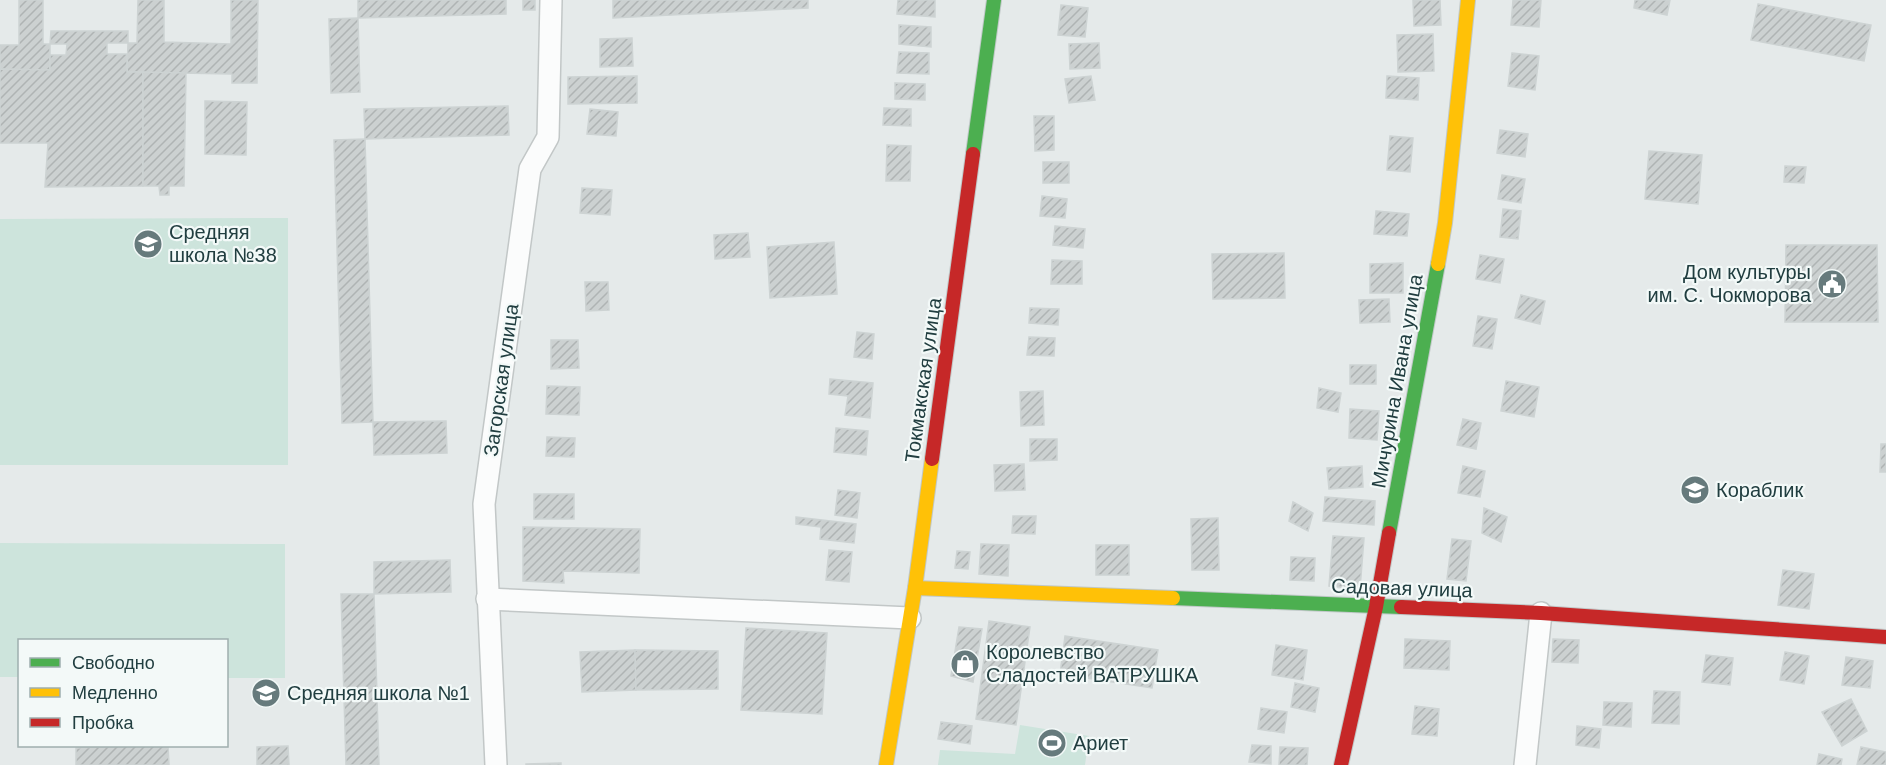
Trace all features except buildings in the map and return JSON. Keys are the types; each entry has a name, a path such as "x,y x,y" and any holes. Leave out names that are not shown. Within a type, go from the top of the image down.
{"street":[{"name":"Загорская улица","path":"496,765 484,504 530,169 548,137 551,0"},
{"name":"Токмакская улица","path":"886,765 915,588 994,0"},
{"name":"Мичурина Ивана улица","path":"1341,765 1376,607 1445,223 1468,0"},
{"name":"Садовая улица","path":"915,588 1541,613 1886,637"},
{"path":"487,599 910,618"},
{"path":"1525,765 1541,613"}],"green space":[{"path":"288,218 288,465 0,465 0,219"},
{"path":"0,543 285,544 285,678 228,678 228,639 18,639 18,677 0,677"},
{"name":"Ариет","path":"1020,725 1089,736 1085,765 938,765 940,750 1015,754"}],"traffic: fast":[{"path":"973,154 994,0"},
{"path":"1389,533 1438,264"},
{"path":"1173,598 1401,607"}],"traffic: slow":[{"path":"1438,264 1445,223 1468,0"},
{"path":"886,765 915,588 932,459"},
{"path":"915,588 1173,598"}],"traffic: jam":[{"path":"932,459 973,154"},
{"path":"1341,765 1376,607 1389,533"},
{"path":"1401,607 1541,613 1886,637"}],"place":[{"name":"Средняя школа №38","path":"148,244"},
{"name":"Дом культуры им. С. Чокморова","path":"1832,284"},
{"name":"Кораблик","path":"1695,490"},
{"name":"Королевство Сладостей ВАТРУШКА","path":"965,664"},
{"name":"Средняя школа №1","path":"266,693"},
{"name":"Ариет","path":"1052,743"}]}
